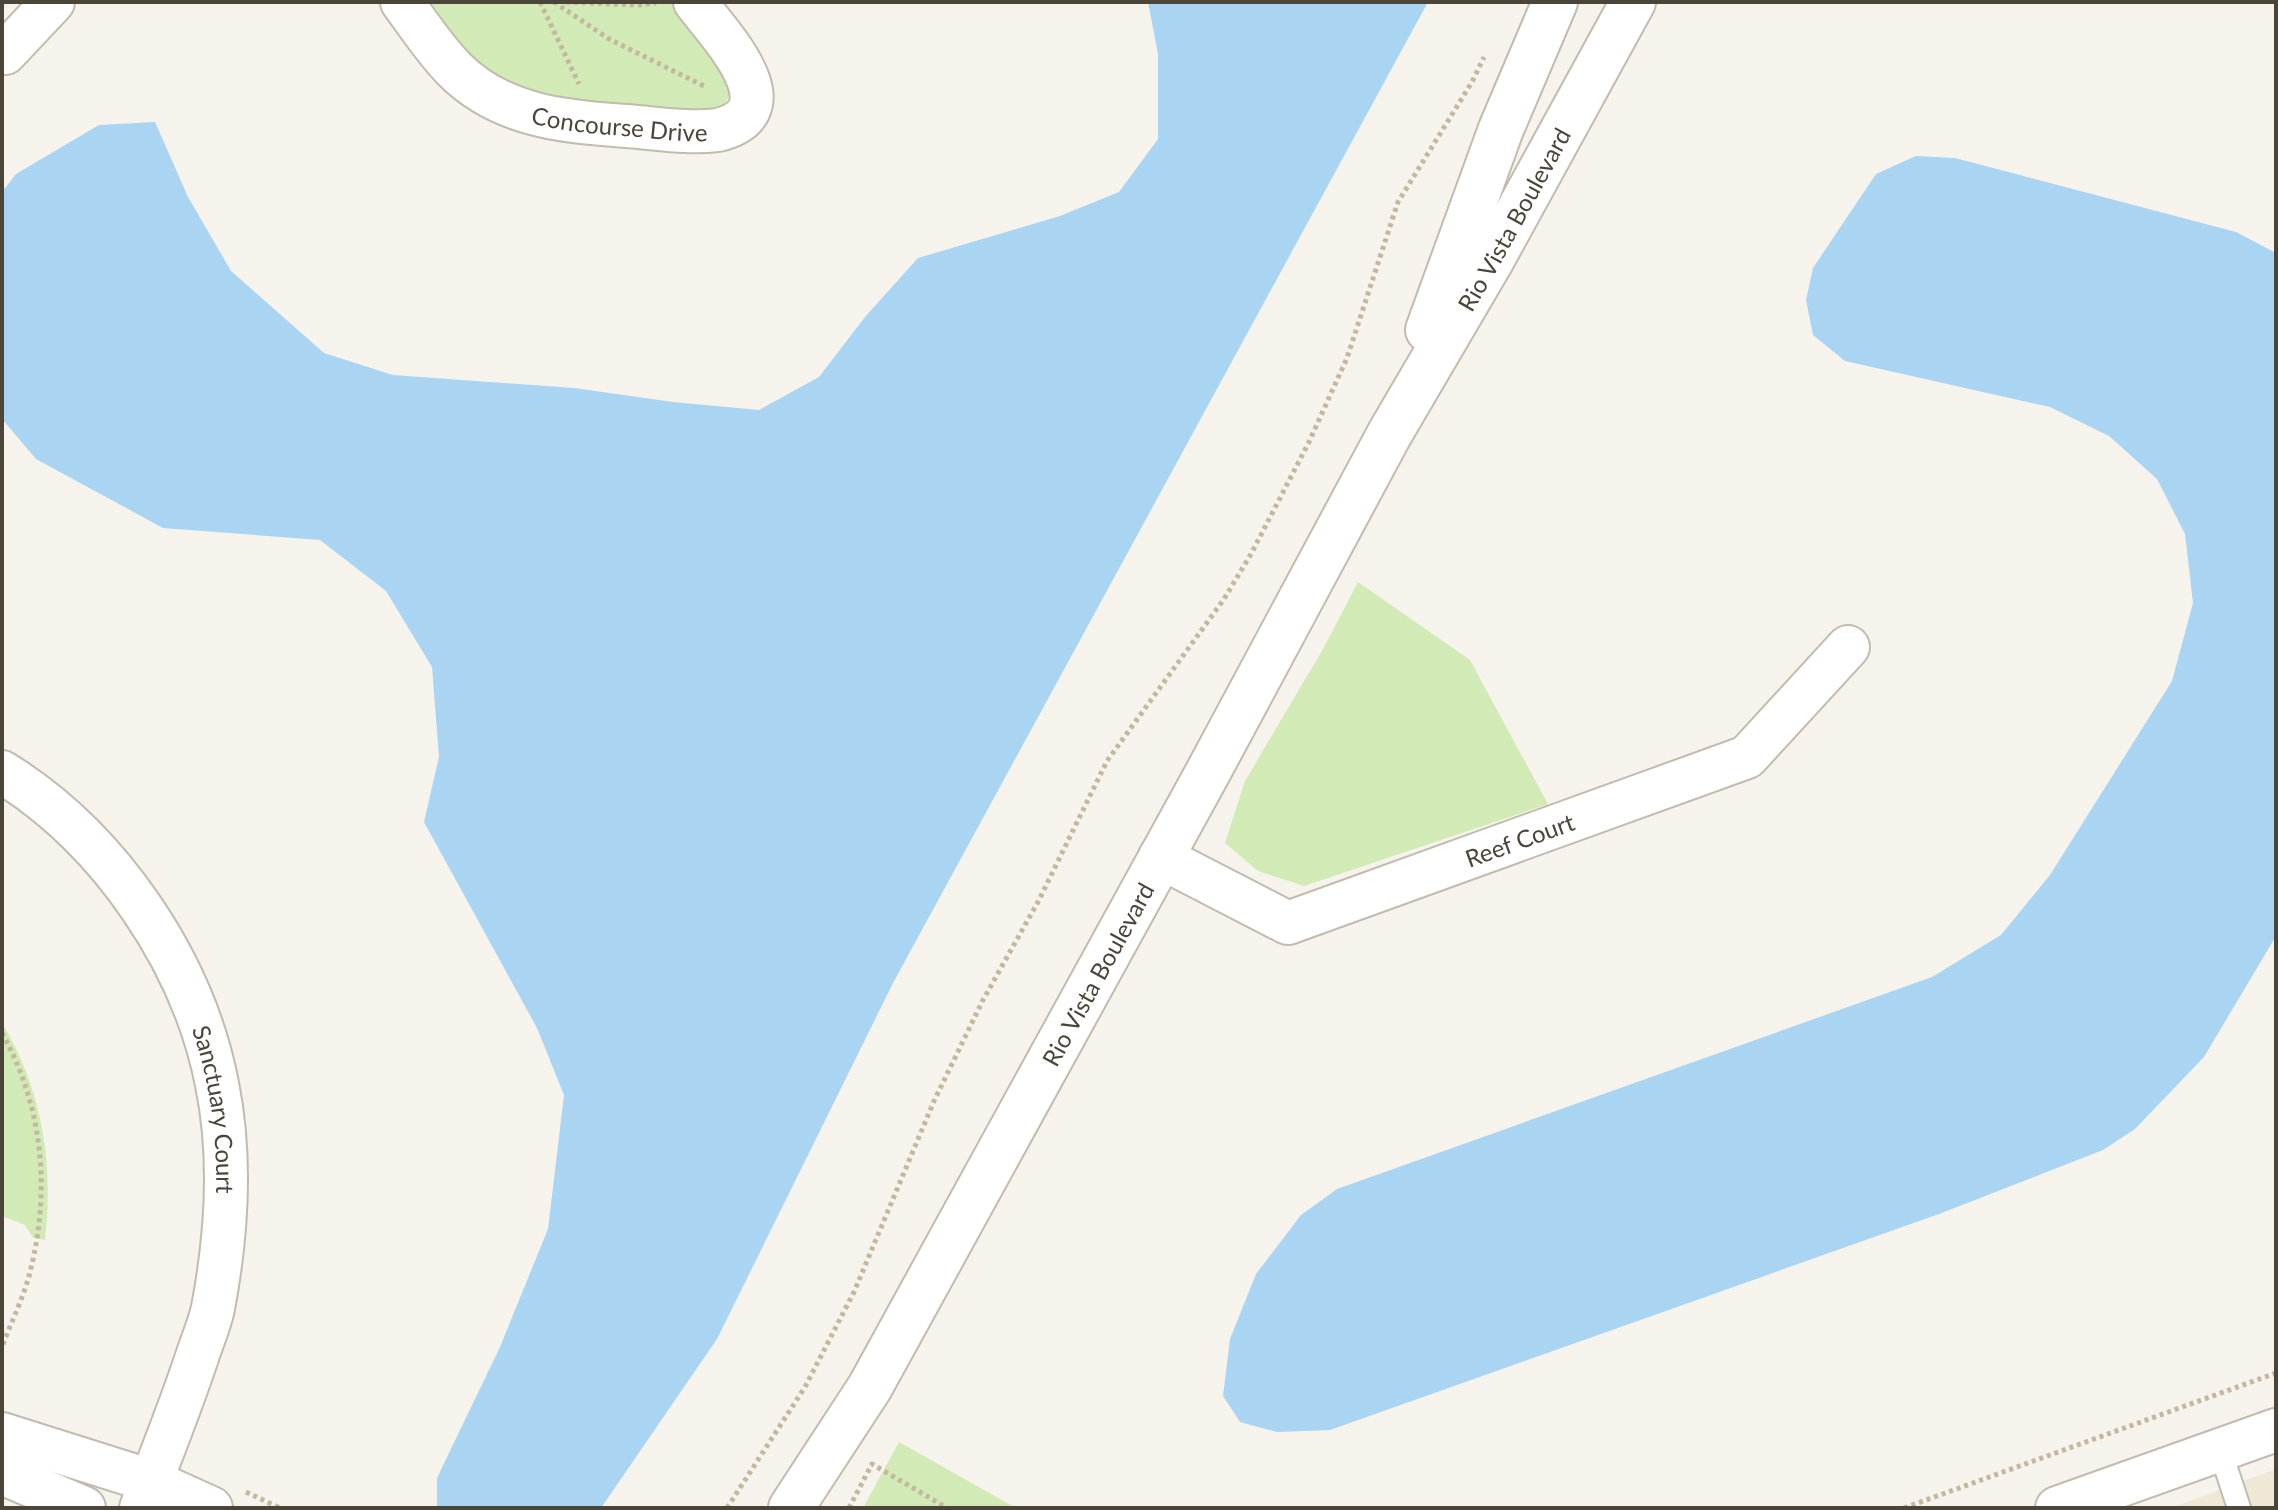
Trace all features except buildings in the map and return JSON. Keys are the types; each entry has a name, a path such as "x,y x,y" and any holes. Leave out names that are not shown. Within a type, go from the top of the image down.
{"street":[{"path":"3,56 16,2"},
{"path":"3,56 53,2"},
{"name":"Concourse Drive","path":"402,2 452,67 472,85 521,110 550,119 711,131 735,124 751,105"},
{"path":"695,2 747,72 752,84 751,105"},
{"name":"Rio Vista Boulevard","path":"1390,433 1501,129 1555,2"},
{"name":"Rio Vista Boulevard","path":"791,1508 870,1387 1390,433 1492,259 1633,2"},
{"name":"Reef Court","path":"1160,857 1288,923 1747,757 1848,647"},
{"name":"Sanctuary Court","path":"2,772 27,788 83,837 135,898 174,960 201,1028 217,1084 227,1189 224,1245 212,1312 146,1494"},
{"path":"2057,1508 2276,1430"},
{"path":"2,1434 146,1494 211,1508"},
{"path":"2,1473 84,1508"}],"lane":[{"path":"2220,1450 2239,1508"}],"path":[{"path":"540,2 579,83 575,122"},
{"path":"554,2 633,52 684,78 751,105"},
{"path":"566,2 637,5 664,2"},
{"path":"727,1508 805,1387 840,1319 934,1101 983,1000 1039,900 1107,761 1224,599 1251,554 1309,442 1347,358 1398,202 1472,82 1485,55"},
{"path":"2,1033 26,1084 37,1129 43,1209 30,1275 2,1347"},
{"path":"1904,1508 2276,1373"},
{"path":"849,1508 872,1464 947,1508"}],"shaded area":[{"path":"2276,1469 2276,1508 2171,1508"}],"green space":[{"path":"421,2 676,2 718,59 729,91 725,103 713,112 577,105 530,95 479,68"},
{"path":"1358,582 1470,660 1548,804 1304,886 1258,871 1225,843 1245,781 1323,649"},
{"path":"2,1023 27,1074 42,1128 48,1183 45,1240 33,1238 25,1225 2,1216"},
{"path":"899,1442 1016,1508 863,1508"}],"water":[{"path":"1148,2 1428,2 893,983 717,1339 601,1508 437,1508 437,1478 500,1347 548,1229 564,1095 537,1028 424,822 439,757 432,667 386,591 320,540 163,528 36,459 2,419 2,192 16,174 99,125 155,122 188,197 231,271 324,353 393,375 574,388 759,410 819,377 865,317 918,258 1060,216 1119,192 1158,139 1158,54"},
{"path":"1916,156 1955,158 2236,232 2276,253 2276,936 2204,1057 2135,1129 2103,1150 1939,1214 1330,1430 1277,1432 1240,1422 1223,1396 1230,1339 1256,1274 1301,1215 1337,1189 1932,977 2001,935 2050,875 2172,681 2193,603 2185,534 2157,479 2109,436 2050,407 1845,361 1813,335 1806,300 1813,268 1876,174"}]}
